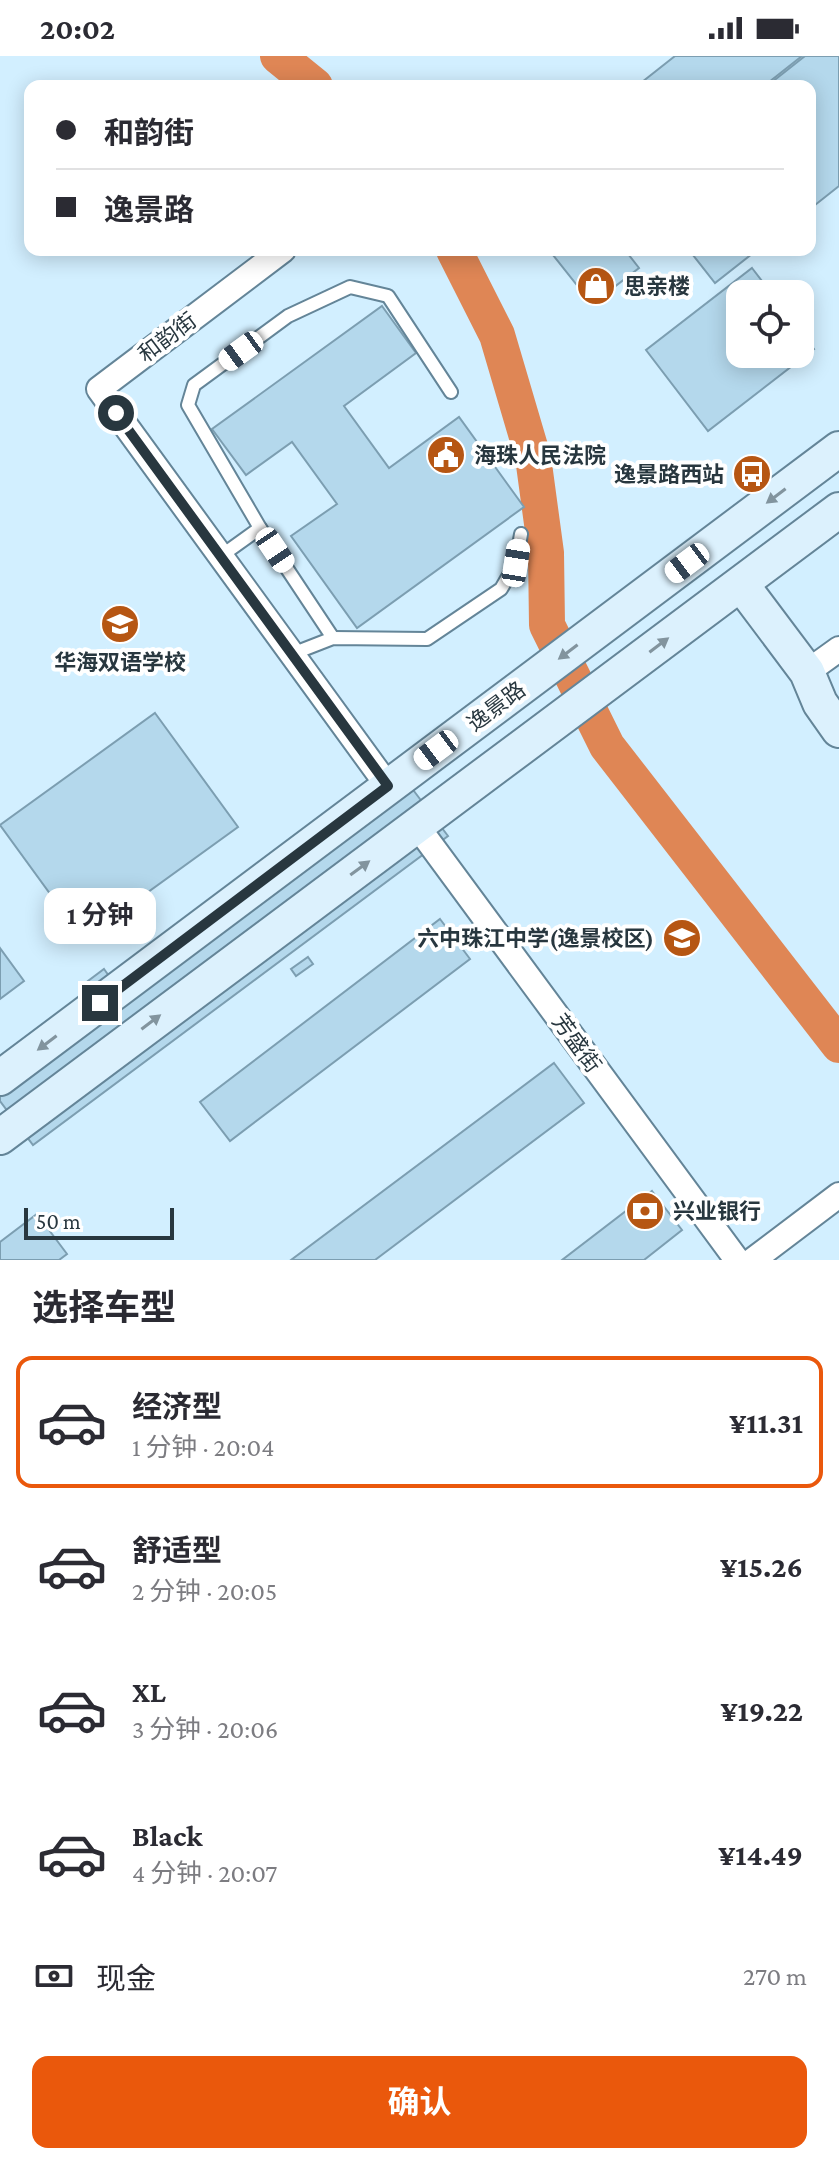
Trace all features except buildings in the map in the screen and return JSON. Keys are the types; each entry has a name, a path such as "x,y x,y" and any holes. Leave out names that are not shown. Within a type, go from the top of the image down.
{"main road":[{"name":"逸景路","path":"0,1078 839,449"},
{"path":"0,1137 839,510"},
{"path":"741,584 807,672 820,703 839,730"},
{"path":"807,672 839,696"}],"street":[{"name":"和韵街","path":"275,256 99,389 388,786"},
{"path":"807,672 839,649"},
{"name":"芳盛街","path":"417,826 737,1260"},
{"path":"753,1260 839,1195"}],"lane":[{"path":"333,638 260,528 188,405 194,385 288,316 350,287 388,296 451,392"},
{"path":"221,556 260,528"},
{"path":"292,654 333,638 427,639 501,589 516,563 521,534"}],"waterway":[{"path":"278,56 308,80"},
{"path":"457,256 497,335 533,457 546,553 547,625 607,746 839,1045"}],"place":[{"name":"思亲楼","path":"596,286"},
{"name":"海珠人民法院","path":"446,455"},
{"name":"逸景路西站","path":"752,474"},
{"name":"华海双语学校","path":"120,624"},
{"name":"六中珠江中学(逸景校区)","path":"682,938"},
{"name":"兴业银行","path":"645,1211"}],"route":[{"path":"100,1003 388,786 116,413"}]}
